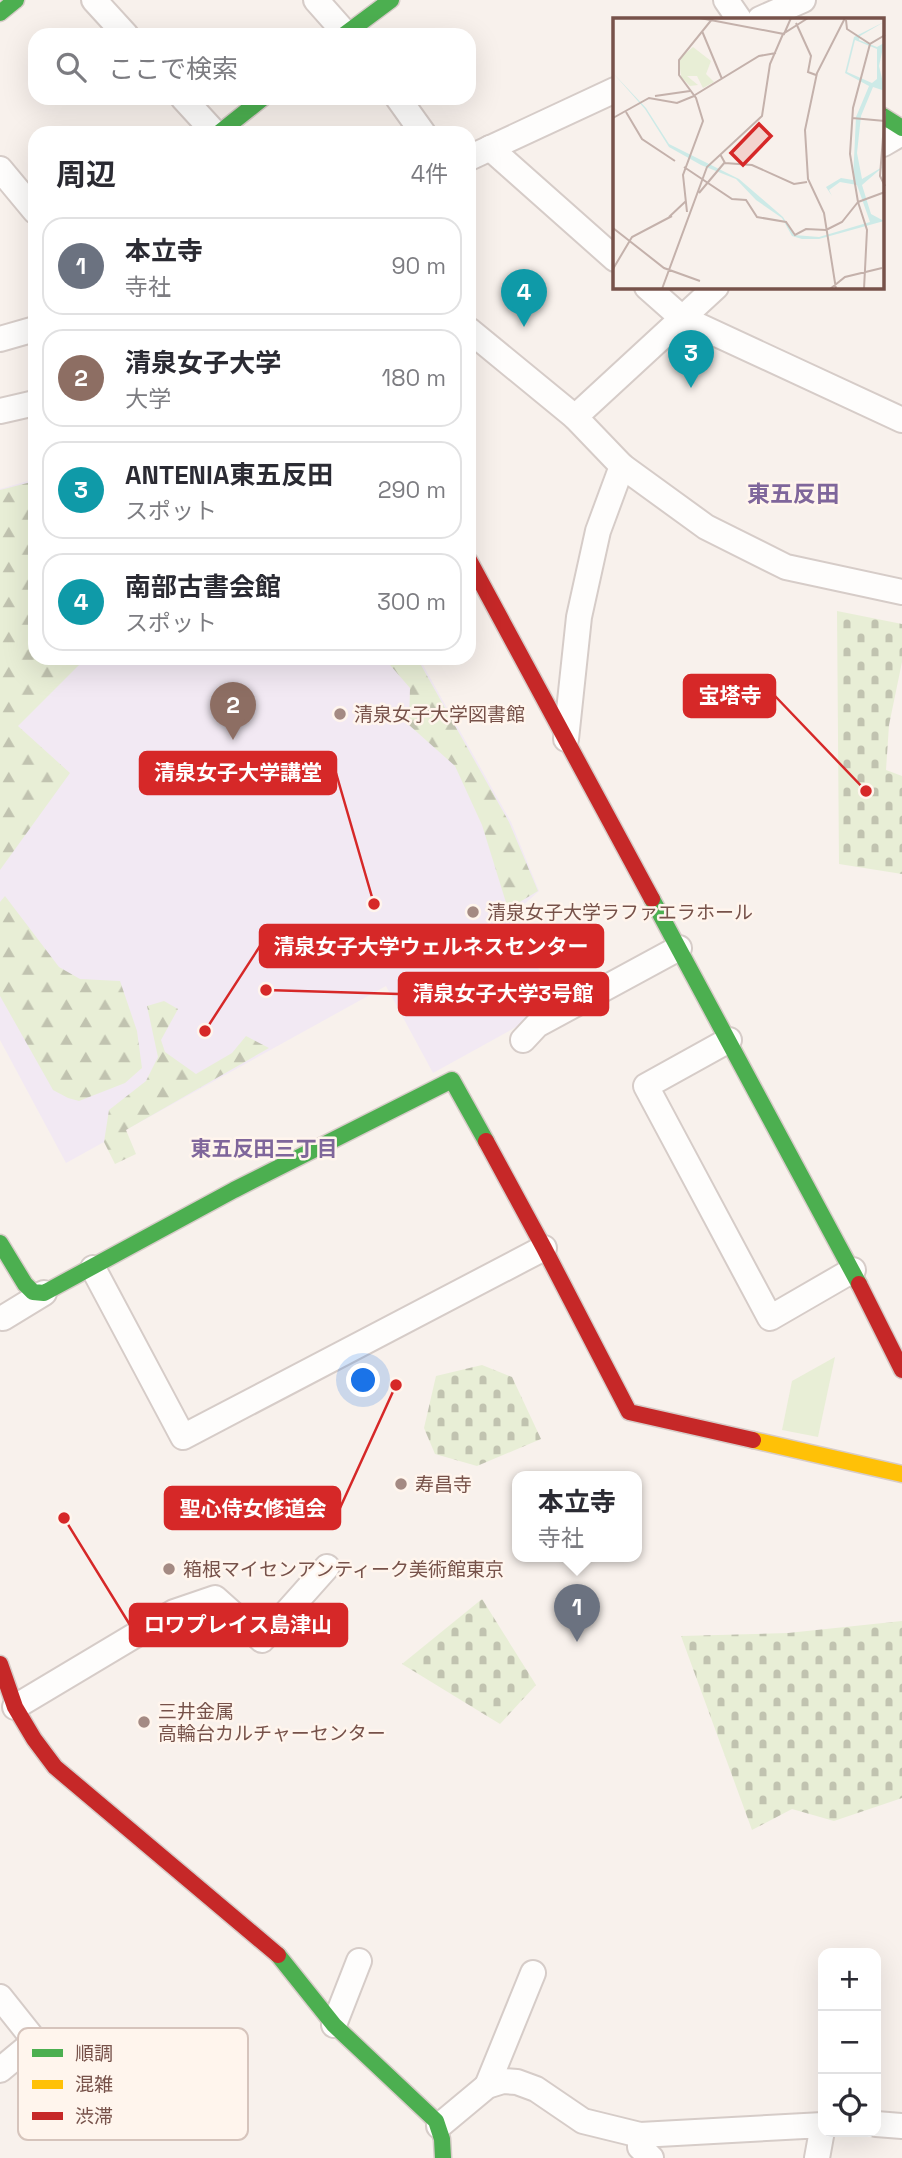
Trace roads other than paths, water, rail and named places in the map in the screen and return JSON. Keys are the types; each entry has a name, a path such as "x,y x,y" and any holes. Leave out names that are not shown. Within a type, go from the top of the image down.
{"street":[{"path":"0,13 16,0"},
{"path":"94,0 120,28"},
{"path":"317,0 341,28"},
{"path":"354,28 391,0"},
{"path":"726,0 738,18"},
{"path":"762,18 803,0"},
{"path":"613,91 480,153 613,256"},
{"path":"190,105 210,126"},
{"path":"226,126 254,105"},
{"path":"403,105 418,126"},
{"path":"884,117 902,131 884,143"},
{"path":"0,169 28,203"},
{"path":"649,289 682,318 902,420"},
{"path":"575,416 714,289"},
{"path":"0,339 28,331"},
{"path":"476,336 575,416 622,466 706,527 786,567 902,592"},
{"path":"0,411 28,404"},
{"path":"566,739 579,617 598,531 622,466"},
{"path":"476,573 853,1270 902,1370"},
{"path":"523,1040 537,1025 679,948"},
{"path":"729,1040 646,1086 769,1318 853,1270"},
{"path":"3,1318 234,1190 452,1080 544,1248 629,1412 902,1474"},
{"path":"0,1243 25,1284 33,1292 44,1293"},
{"path":"93,1268 183,1437 544,1248"},
{"path":"15,1707 174,1612 215,1598 262,1640 327,1567"},
{"path":"0,1664 15,1707 55,1767 282,1959 334,2025 423,2107 439,2126 443,2141 443,2158"},
{"path":"334,2025 359,1961"},
{"path":"486,2086 533,1973"},
{"path":"0,1997 25,2028"},
{"path":"0,2070 18,2055"},
{"path":"439,2126 486,2086 503,2081 517,2082 536,2089 583,2120 640,2135 818,2125"},
{"path":"881,2124 902,2126"},
{"path":"640,2135 640,2147 651,2158"},
{"path":"817,2158 821,2137"}],"place":[{"name":"南部古書会館","path":"524,327"},
{"name":"ANTENIA東五反田","path":"691,388"},
{"name":"清泉女子大学図書館","path":"340,714"},
{"name":"清泉女子大学","path":"233,740"},
{"name":"宝塔寺","path":"866,791"},
{"name":"清泉女子大学講堂","path":"374,904"},
{"name":"清泉女子大学ラファエラホール","path":"473,912"},
{"name":"清泉女子大学3号館","path":"266,990"},
{"name":"清泉女子大学ウェルネスセンター","path":"205,1031"},
{"name":"聖心侍女修道会","path":"396,1385"},
{"name":"寿昌寺","path":"401,1484"},
{"name":"ロワプレイス島津山","path":"64,1518"},
{"name":"箱根マイセンアンティーク美術館東京","path":"169,1569"},
{"name":"本立寺","path":"577,1642"},
{"name":"三井金属 高輪台カルチャーセンター","path":"144,1722"}],"district":[{"name":"東五反田","path":"793,494"},
{"name":"東五反田三丁目","path":"264,1149"}]}
